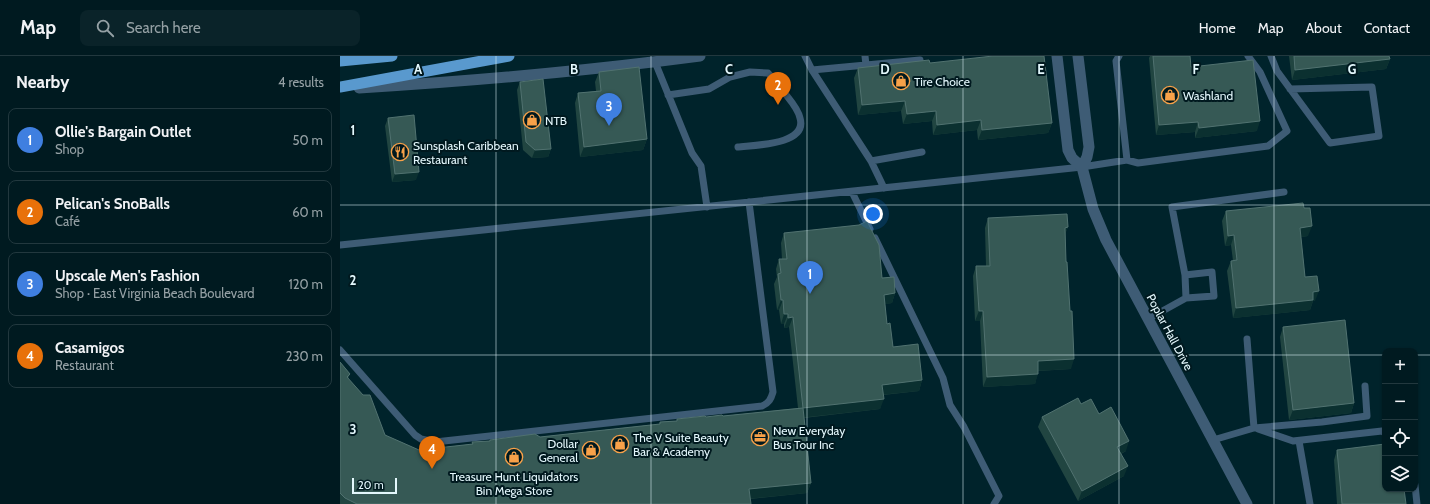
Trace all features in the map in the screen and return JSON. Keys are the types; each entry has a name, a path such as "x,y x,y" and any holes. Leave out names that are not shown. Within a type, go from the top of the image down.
{"main road":[{"path":"340,61 392,56"},
{"path":"340,88 509,56"}],"street":[{"path":"340,88 488,78 655,62 700,56"},
{"name":"Poplar Hall Drive","path":"1057,56 1067,144 1072,158 1082,167 1093,209 1106,240 1247,504"},
{"path":"1078,56 1089,147 1087,157 1082,167"}],"lane":[{"path":"805,56 812,70 871,161 884,188"},
{"path":"866,56 866,65"},
{"path":"1119,56 1116,61 1127,160"},
{"path":"340,245 852,192 1082,167 1127,160 1138,163 1268,146 1287,131 1260,72 1248,56"},
{"path":"1271,56 1277,71 1290,89 1330,143 1379,136 1372,87 1290,89"},
{"path":"812,70 920,60"},
{"path":"655,62 692,153 701,166 707,207"},
{"path":"668,95 709,90 730,77 750,72 768,73 778,84"},
{"path":"738,147 783,141 795,136 800,128 800,118 783,91"},
{"path":"871,161 922,152"},
{"path":"852,192 943,378 950,405 964,427 999,496 994,504"},
{"path":"1186,298 1185,275 1172,207 1284,192"},
{"path":"340,350 415,435 421,439 435,442 762,406 767,404 771,399 773,392 749,202"},
{"path":"1148,319 1186,298 1214,296 1212,272 1185,275"},
{"path":"1247,339 1254,428"},
{"path":"1213,440 1254,428 1322,422 1367,416 1365,386"},
{"path":"1254,428 1293,441 1382,431"},
{"path":"1298,441 1310,504"},
{"path":"1416,492 1418,504"}],"building":[{"path":"993,56 1044,56 1052,123 982,130 981,120 937,125 936,111 907,114 905,101 862,105 858,68 929,60 930,63"},
{"path":"1153,56 1190,56 1191,67 1253,60 1260,121 1199,128 1198,122 1159,125"},
{"path":"1294,56 1389,56 1390,59 1295,70"},
{"path":"639,67 647,139 584,147 578,93 601,91 599,72"},
{"name":"NTB","path":"543,79 551,149 535,150 526,142 520,82"},
{"name":"Sunsplash Caribbean Restaurant","path":"414,115 419,172 395,174 388,118"},
{"path":"1303,203 1304,208 1310,208 1312,226 1300,228 1305,277 1317,276 1319,291 1313,292 1313,300 1236,308 1231,261 1237,260 1234,235 1228,236 1226,211"},
{"path":"1067,214 1068,227 1065,228 1066,262 1070,311 1072,311 1074,359 1038,361 1038,374 987,377 983,311 979,311 976,266 990,266 988,218"},
{"path":"867,221 879,245 882,278 894,277 895,293 884,295 887,324 890,323 893,347 918,344 922,380 882,385 884,399 803,408 793,317 788,318 788,314 784,314 778,274 781,273 779,259 787,259 784,233 859,225"},
{"path":"1345,320 1354,403 1293,410 1283,327"},
{"path":"340,362 350,374 347,377 363,395 370,395 385,435 419,450 473,444 472,442 490,441 535,434 540,437 660,424 660,422 677,421 677,419 803,408 811,483 749,489 751,504 357,504 345,498 340,493"},
{"path":"1078,398 1081,404 1091,399 1099,414 1111,407 1129,441 1117,447 1128,466 1082,491 1042,417"},
{"path":"1382,444 1382,492 1404,492 1406,504 1342,504 1337,450"}],"place":[{"name":"Tire Choice","path":"901,81"},
{"name":"Washland","path":"1170,95"},
{"name":"Pelican's SnoBalls","path":"778,105"},
{"name":"NTB","path":"532,120"},
{"name":"Upscale Men's Fashion","path":"609,126"},
{"name":"Sunsplash Caribbean Restaurant","path":"400,152"},
{"name":"Ollie's Bargain Outlet","path":"810,294"},
{"name":"New Everyday Bus Tour Inc","path":"760,437"},
{"name":"The V Suite Beauty Bar & Academy","path":"620,444"},
{"name":"Dollar General","path":"591,450"},
{"name":"Treasure Hunt Liquidators Bin Mega Store","path":"514,457"},
{"name":"Casamigos","path":"432,469"}]}
